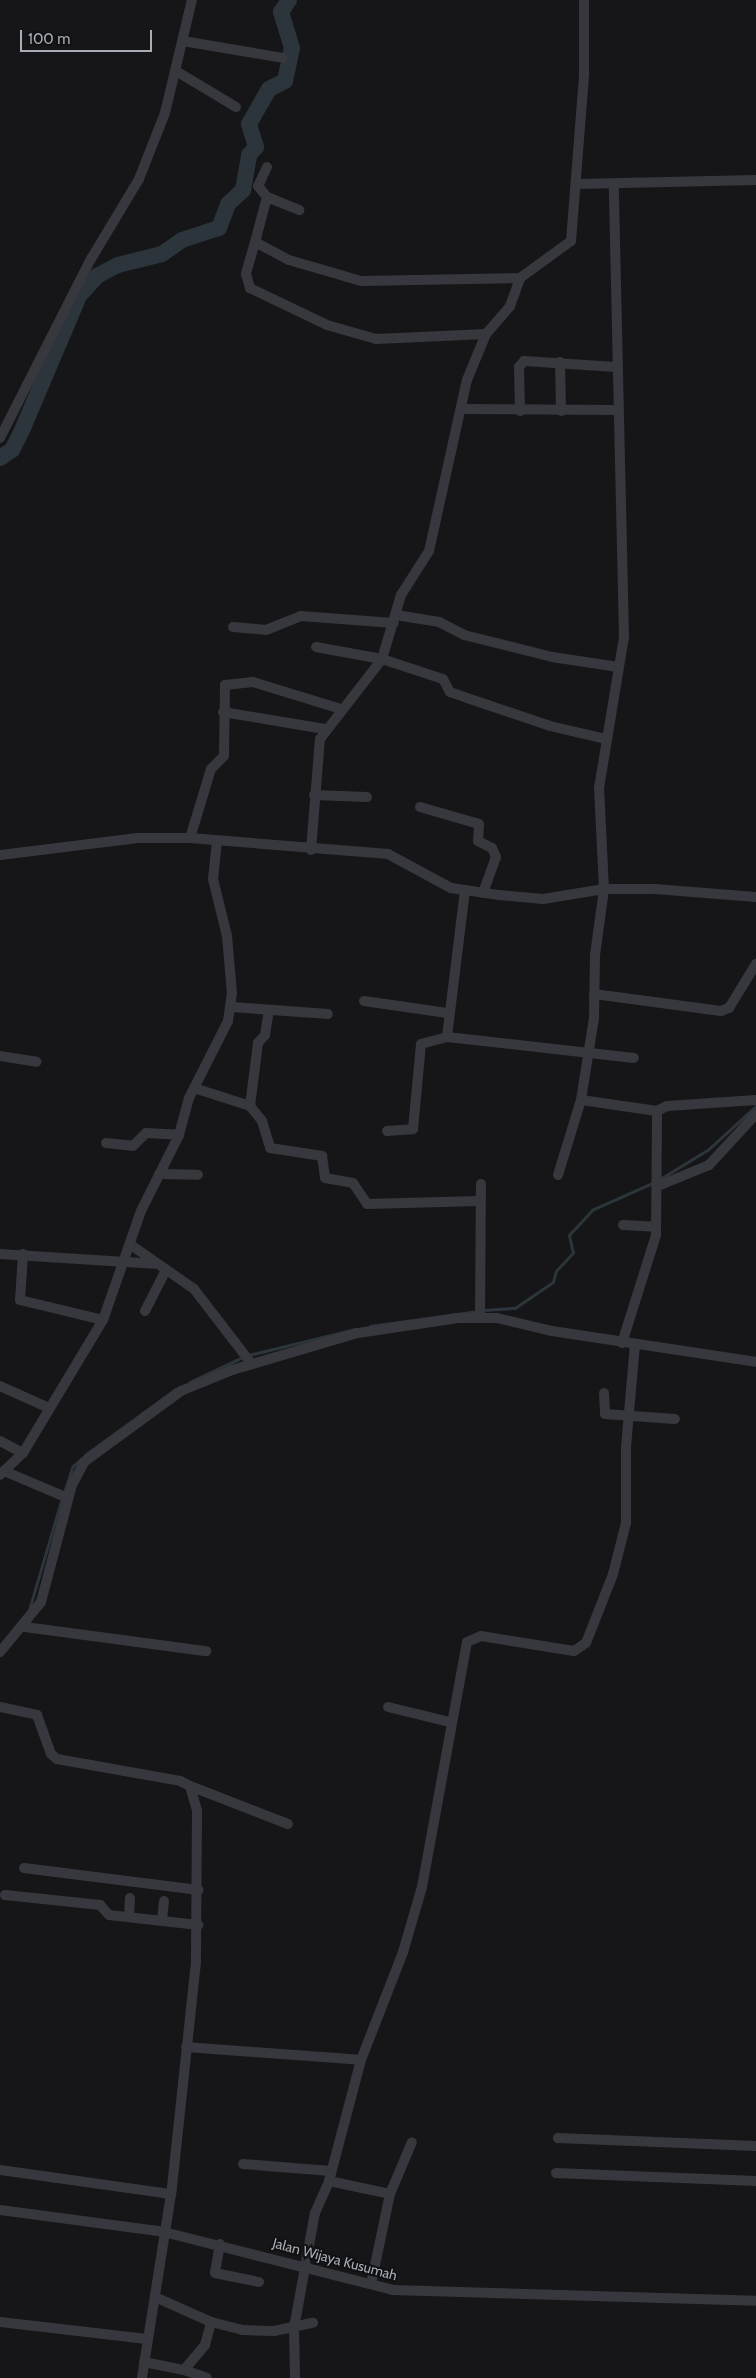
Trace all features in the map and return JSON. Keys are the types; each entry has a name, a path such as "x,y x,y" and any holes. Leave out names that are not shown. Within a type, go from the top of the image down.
{"street":[{"path":"0,438 91,259 139,179 176,72 192,0"},
{"path":"311,850 317,751 326,729 382,659 395,619 400,595 429,551 467,380 486,334 510,306 520,278 570,241 576,184 584,0"},
{"path":"183,41 283,58"},
{"path":"176,72 236,107"},
{"path":"267,167 258,186 267,197 299,210"},
{"path":"576,184 614,185 756,180"},
{"path":"558,1175 581,1100 588,1054 604,889 599,810 606,739 624,637 616,410 614,185"},
{"path":"267,197 246,274 250,288 327,325 376,339 486,334"},
{"path":"255,242 289,260 361,281 520,278"},
{"path":"520,411 520,364 560,362 616,367"},
{"path":"560,362 561,411"},
{"path":"461,409 520,411 616,410"},
{"path":"234,626 266,630 301,616 439,622 464,635 552,657 618,667"},
{"path":"316,647 382,659 443,679 450,692 550,726 606,739"},
{"path":"190,838 211,769 224,756 223,712 225,685 253,682 342,709"},
{"path":"223,712 326,729"},
{"path":"314,795 367,797"},
{"path":"420,807 479,824 478,841 492,848 496,857 483,893"},
{"path":"0,855 138,838 190,838 311,850 388,854 416,872 465,890 483,893 544,899 604,889 756,897"},
{"path":"64,1496 2,1473 23,1453 103,1320 158,1174 179,1136 194,1088 232,1007 228,936 213,879 217,841"},
{"path":"447,1037 447,1013 465,890"},
{"path":"594,994 721,1011 730,1008 752,980 756,964"},
{"path":"364,1002 447,1013"},
{"path":"232,1007 328,1014"},
{"path":"250,1106 258,1042 265,1035 269,1010"},
{"path":"387,1131 413,1129 421,1044 447,1037 634,1058"},
{"path":"0,1056 37,1062"},
{"path":"194,1088 250,1106 262,1121 270,1148 322,1156 325,1178 353,1183 367,1204 479,1201"},
{"path":"581,1100 657,1111 667,1106 756,1100"},
{"path":"622,1343 651,1261 656,1227 658,1183 657,1111"},
{"path":"658,1183 709,1165 756,1114"},
{"path":"106,1143 133,1146 146,1133 179,1136"},
{"path":"158,1174 198,1175"},
{"path":"479,1312 479,1201 481,1184"},
{"path":"623,1225 656,1227"},
{"path":"131,1244 194,1289 248,1358"},
{"path":"0,1254 23,1254 162,1267"},
{"path":"23,1254 20,1300 103,1320"},
{"path":"145,1311 162,1267"},
{"path":"0,1652 25,1627 44,1593 64,1496 78,1470 110,1440 182,1391 248,1358 358,1333 479,1312 622,1343 756,1362"},
{"path":"295,2378 294,2328 308,2266 316,2213 330,2176 361,2060 403,1952 422,1887 450,1722 471,1637 574,1651 586,1643 613,1574 626,1523 629,1415 635,1345"},
{"path":"0,1386 49,1408"},
{"path":"604,1393 605,1414 675,1419"},
{"path":"0,1441 23,1453"},
{"path":"25,1627 206,1651"},
{"path":"0,1707 38,1715 51,1754 57,1759 190,1786 288,1824"},
{"path":"388,1707 450,1722"},
{"path":"142,2378 171,2194 198,1925 197,1812 190,1786"},
{"path":"24,1868 199,1890"},
{"path":"5,1895 100,1905 109,1914 198,1925"},
{"path":"129,1917 130,1898"},
{"path":"162,1920 164,1900"},
{"path":"186,2047 361,2060"},
{"path":"558,2138 756,2146"},
{"path":"371,2284 390,2194 412,2142"},
{"path":"243,2164 330,2176 390,2194"},
{"path":"0,2170 171,2194"},
{"path":"556,2173 756,2181"},
{"name":"Jalan Wijaya Kusumah","path":"0,2210 164,2232 308,2266 371,2284 413,2291 756,2301"},
{"path":"220,2244 214,2273 259,2282"},
{"path":"155,2297 211,2322 250,2330 294,2328 313,2323"},
{"path":"0,2322 147,2339"},
{"path":"184,2370 205,2344 211,2322"},
{"path":"144,2362 184,2370 207,2378"}],"waterway":[{"path":"0,458 12,450 79,296 97,276 118,265 162,254 182,240 219,228 228,204 243,190 249,155 256,147 249,124 269,89 285,81 292,48 281,12 289,0"},
{"path":"660,1179 709,1149 756,1106"},
{"path":"484,1310 515,1308 553,1282 556,1271 573,1253 569,1235 592,1210 655,1182"},
{"path":"370,1326 478,1311"},
{"path":"249,1355 355,1329"},
{"path":"190,1382 243,1357"},
{"path":"85,1455 176,1389"},
{"path":"64,1493 73,1466 81,1459"},
{"path":"29,1610 62,1498"}]}
